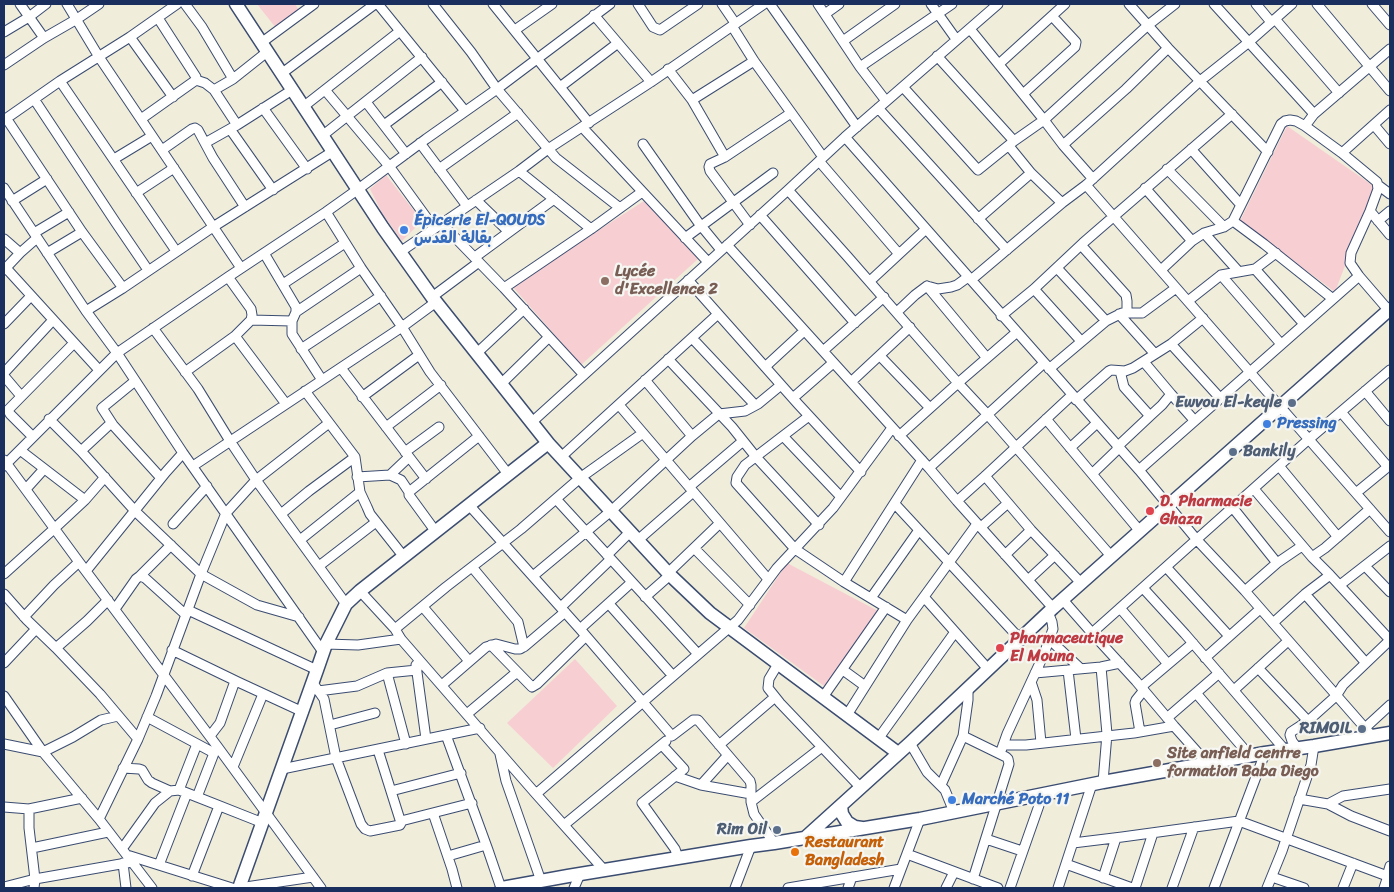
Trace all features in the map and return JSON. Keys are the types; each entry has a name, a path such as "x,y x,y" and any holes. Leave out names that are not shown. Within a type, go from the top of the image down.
{"street":[{"path":"20,4 44,38"},
{"path":"4,32 46,4"},
{"path":"67,4 99,57 241,268"},
{"path":"4,65 99,4"},
{"path":"123,288 82,232 5,119 60,80 130,37 177,4"},
{"path":"185,4 202,27 233,79"},
{"path":"236,4 357,190 434,300 548,443 696,601 728,628 898,753"},
{"path":"214,90 233,79 301,7 314,4"},
{"path":"282,74 377,4 465,111"},
{"path":"433,4 497,89 556,158 620,208"},
{"path":"515,30 552,4"},
{"path":"322,888 265,817 233,768 215,749 210,736 5,463 117,353 326,212 497,89 610,4"},
{"path":"638,4 653,27 660,30 698,4"},
{"path":"722,4 754,61 821,159 899,254"},
{"path":"400,252 548,149 651,82 764,4"},
{"path":"770,4 856,127"},
{"path":"818,4 860,67 886,101"},
{"path":"825,14 839,4"},
{"path":"842,41 895,4"},
{"path":"931,4 956,39"},
{"path":"860,67 952,4"},
{"path":"532,422 856,127 998,4"},
{"path":"999,64 1065,4"},
{"path":"1129,4 1147,26 1268,152"},
{"path":"903,87 978,170 1011,143 1044,120 1147,26 1175,4"},
{"path":"1214,4 1314,114"},
{"path":"1256,4 1273,20 1338,93"},
{"path":"927,286 938,289 951,287 970,279 1090,182 1200,81 1249,42 1292,4"},
{"path":"1317,4 1390,91"},
{"path":"1372,4 1390,25"},
{"path":"496,5 560,87 586,125 642,192 708,262"},
{"path":"594,15 651,82"},
{"path":"1023,94 1075,47 1076,42 1052,16"},
{"path":"158,18 196,77 196,80"},
{"path":"970,28 1044,120 1113,216 1370,509 1388,526"},
{"path":"303,107 400,31"},
{"path":"130,37 173,97"},
{"path":"560,87 618,44"},
{"path":"1063,145 1126,89 1168,48"},
{"path":"1305,126 1314,114 1390,49"},
{"path":"937,56 1011,143 1031,173 1062,203"},
{"path":"322,136 422,57"},
{"path":"692,100 754,61"},
{"path":"668,69 692,100 725,157"},
{"path":"60,80 176,251"},
{"path":"196,80 205,83 214,90 233,127 274,190"},
{"path":"141,119 196,80"},
{"path":"384,125 442,82"},
{"path":"205,143 292,90"},
{"path":"325,90 438,226 477,259 584,375"},
{"path":"34,99 148,270"},
{"path":"366,102 406,154"},
{"path":"264,108 307,169"},
{"path":"878,108 1007,250"},
{"path":"1342,153 1390,110"},
{"path":"439,168 518,113"},
{"path":"750,225 710,171 710,164 725,157 791,113"},
{"path":"1002,316 1113,216 1232,114"},
{"path":"1160,270 1204,233 1224,227 1233,221 1281,124 1285,121 1296,121 1305,126 1342,153 1390,194"},
{"path":"1374,125 1390,144"},
{"path":"162,150 192,128 198,130 213,158 245,207"},
{"path":"114,159 152,136"},
{"path":"845,137 1139,470 1197,540 1273,623 1368,732"},
{"path":"420,143 467,206"},
{"path":"644,144 702,226 823,351 1028,580 1051,610 1053,629 1002,749"},
{"path":"1191,149 1241,205"},
{"path":"86,311 213,227 332,152"},
{"path":"136,193 174,168"},
{"path":"1168,169 1224,227"},
{"path":"519,171 591,229"},
{"path":"685,238 773,173"},
{"path":"978,219 1031,173"},
{"path":"12,201 47,179"},
{"path":"806,837 1139,530 1390,311 1350,263 1350,256 1370,211 1378,185"},
{"path":"4,188 183,453 299,617 324,648"},
{"path":"1145,188 1192,242"},
{"path":"788,190 1111,556"},
{"path":"504,288 642,192"},
{"path":"193,466 402,327 508,232 554,199"},
{"path":"476,200 508,232"},
{"path":"1370,211 1390,235"},
{"path":"1378,221 1390,211"},
{"path":"69,212 36,236 5,269 100,370"},
{"path":"326,212 361,268 420,355 508,474"},
{"path":"760,215 855,323"},
{"path":"1233,221 1333,299"},
{"path":"870,281 926,229"},
{"path":"47,253 82,232"},
{"path":"1204,233 1239,272"},
{"path":"4,238 20,253"},
{"path":"283,284 345,243"},
{"path":"1081,245 1126,295 1127,301 1123,314"},
{"path":"264,253 296,307 292,334 322,380"},
{"path":"1188,301 1221,275 1255,269 1276,253"},
{"path":"251,320 294,317 361,268"},
{"path":"1057,268 1106,320"},
{"path":"1255,269 1304,324"},
{"path":"1221,275 1281,344"},
{"path":"1139,470 1359,276"},
{"path":"185,372 235,336 251,320 251,309 228,277"},
{"path":"688,280 781,386 861,472"},
{"path":"897,312 927,286"},
{"path":"927,286 987,358"},
{"path":"929,468 987,414 1047,366 1081,342 1106,320 1123,314 1142,313 1176,288"},
{"path":"1034,289 1081,342"},
{"path":"4,324 31,296"},
{"path":"301,349 381,296"},
{"path":"823,351 884,297"},
{"path":"477,353 524,309"},
{"path":"561,457 718,314"},
{"path":"1123,314 1155,354"},
{"path":"957,500 1046,419 1109,371 1125,371 1144,362 1171,344 1203,318"},
{"path":"21,396 4,375 53,320"},
{"path":"851,382 910,327"},
{"path":"153,328 198,389 256,480 346,604"},
{"path":"765,367 804,331"},
{"path":"900,436 1017,332"},
{"path":"235,336 286,404"},
{"path":"501,384 549,337"},
{"path":"692,338 755,405"},
{"path":"33,436 8,412 9,409 74,343"},
{"path":"1171,344 1220,398"},
{"path":"362,397 420,355"},
{"path":"880,356 930,408"},
{"path":"668,359 818,525"},
{"path":"1144,362 1194,420"},
{"path":"793,398 833,363"},
{"path":"341,368 426,480"},
{"path":"1092,632 1309,439 1390,370"},
{"path":"1120,371 1124,387 1150,416"},
{"path":"645,380 692,436"},
{"path":"135,381 102,408 113,424 161,478"},
{"path":"386,427 441,385"},
{"path":"533,576 610,511 692,436 719,414 744,412 781,386"},
{"path":"305,391 355,458 360,492 370,514 404,557"},
{"path":"1365,391 1390,421"},
{"path":"1092,474 1172,394"},
{"path":"619,405 768,579"},
{"path":"1340,412 1389,466 1356,493"},
{"path":"809,416 742,469 736,478 736,483 795,548 844,582 907,620"},
{"path":"1046,419 1139,530"},
{"path":"49,420 81,451 134,511 201,574 257,605 299,617"},
{"path":"99,819 138,739 226,513 256,480 330,423"},
{"path":"1070,448 1097,423"},
{"path":"81,451 109,425 113,424"},
{"path":"390,475 407,455 438,427"},
{"path":"536,794 738,620 768,579 841,497 892,428"},
{"path":"395,629 503,543 580,478 643,432"},
{"path":"409,492 479,436"},
{"path":"783,436 841,497"},
{"path":"442,685 486,647 496,644 515,649 524,647 563,610 609,557 691,489 743,441"},
{"path":"313,877 239,888 316,681 324,648 346,604 548,443"},
{"path":"20,450 85,500"},
{"path":"86,571 183,453"},
{"path":"281,514 355,458"},
{"path":"844,582 922,460"},
{"path":"1279,466 1338,537"},
{"path":"26,489 44,469"},
{"path":"358,477 390,475 401,480 409,495 436,532"},
{"path":"985,476 1031,530 1081,583"},
{"path":"4,574 85,500 105,477"},
{"path":"173,524 207,486"},
{"path":"1254,489 1302,546 1390,640 1343,685 1336,696 1308,721 1291,732 1292,749"},
{"path":"300,540 360,492"},
{"path":"556,499 698,654"},
{"path":"847,715 907,620 949,562 979,526 1008,503"},
{"path":"895,504 1020,639"},
{"path":"469,505 583,632 672,736"},
{"path":"1233,508 1277,563"},
{"path":"1312,557 1370,509"},
{"path":"319,566 376,522"},
{"path":"645,597 720,523"},
{"path":"870,598 919,530"},
{"path":"1005,555 1031,530"},
{"path":"114,609 136,579 171,545"},
{"path":"1245,592 1277,563 1302,546"},
{"path":"1340,585 1390,546"},
{"path":"694,548 750,605"},
{"path":"1028,580 1055,555"},
{"path":"24,617 79,562"},
{"path":"1166,566 1229,636"},
{"path":"1365,566 1390,592"},
{"path":"472,567 518,622 524,647"},
{"path":"1273,623 1305,594 1330,575"},
{"path":"140,576 187,612 316,681 357,686 387,673 417,670"},
{"path":"491,645 529,684 534,686 609,604 632,582"},
{"path":"1143,588 1234,690 1292,749"},
{"path":"360,591 395,629 401,639 499,752 605,870"},
{"path":"4,594 24,617 100,694 138,739"},
{"path":"1305,594 1366,663"},
{"path":"924,597 988,669"},
{"path":"56,648 108,600"},
{"path":"1063,600 1207,763"},
{"path":"609,604 673,676"},
{"path":"423,607 469,661"},
{"path":"823,697 886,607"},
{"path":"1120,608 1168,664"},
{"path":"1206,658 1260,609"},
{"path":"4,662 36,629"},
{"path":"878,739 955,632"},
{"path":"324,648 401,639"},
{"path":"1049,639 1081,668"},
{"path":"1234,690 1288,641"},
{"path":"1140,732 1135,703 1142,688 1192,643"},
{"path":"172,650 303,712"},
{"path":"415,654 426,740"},
{"path":"778,664 768,683 768,688 861,788"},
{"path":"1035,673 1120,664"},
{"path":"1058,888 1072,843 1098,783 1106,736 1101,667"},
{"path":"1258,668 1308,721"},
{"path":"843,670 865,686"},
{"path":"1068,670 1076,739"},
{"path":"467,714 517,672"},
{"path":"387,673 406,744"},
{"path":"1167,718 1219,673"},
{"path":"210,736 220,724 235,681"},
{"path":"316,681 324,699 336,758 361,824 370,831 400,826 402,821 378,750"},
{"path":"1031,682 1037,700 1042,743"},
{"path":"940,785 962,736 968,688"},
{"path":"1196,693 1250,756"},
{"path":"233,768 263,694"},
{"path":"4,696 44,752 152,888"},
{"path":"719,745 775,697"},
{"path":"1368,732 1390,705"},
{"path":"330,725 375,714"},
{"path":"4,744 44,752 101,720 118,716"},
{"path":"147,717 197,744 215,749"},
{"path":"564,825 672,736 698,720 750,781 752,785 751,798 754,814 774,843"},
{"path":"962,736 1002,749 1163,729 1174,726"},
{"path":"282,769 480,728"},
{"path":"446,735 502,888 920,819 1265,752 1314,746 1368,732 1390,733"},
{"path":"910,743 927,772 948,795 954,812"},
{"path":"160,865 179,791 197,744"},
{"path":"662,745 684,769 642,803 675,849 678,858"},
{"path":"1267,888 1311,765 1314,746"},
{"path":"751,798 822,747"},
{"path":"197,797 215,749"},
{"path":"973,879 1009,764 1002,749"},
{"path":"499,752 506,781 541,881"},
{"path":"1214,888 1265,752"},
{"path":"701,785 728,755"},
{"path":"123,768 142,770 152,783 219,806 265,817"},
{"path":"391,791 461,773"},
{"path":"675,776 751,798"},
{"path":"1328,804 1343,796 1390,789"},
{"path":"126,888 126,857 155,803 179,791"},
{"path":"1010,888 1043,794"},
{"path":"4,807 29,809 82,798"},
{"path":"1299,799 1328,804 1351,816 1390,831"},
{"path":"402,821 472,804"},
{"path":"192,876 219,806"},
{"path":"841,806 842,814 847,822 855,827 862,828"},
{"path":"29,809 29,828 35,884"},
{"path":"433,813 457,888"},
{"path":"894,888 920,819"},
{"path":"1072,843 1239,821 1388,876"},
{"path":"1172,888 1194,827"},
{"path":"32,848 108,832"},
{"path":"1066,864 1133,888 1154,833"},
{"path":"1103,878 1116,838"},
{"path":"986,839 1022,851"},
{"path":"448,856 486,845"},
{"path":"734,888 751,846"},
{"path":"907,854 998,888"},
{"path":"4,887 35,884 126,857 160,865 232,888"},
{"path":"1343,888 1353,863"},
{"path":"1384,888 1390,866"},
{"path":"788,888 828,885 852,877 901,870"},
{"path":"946,888 954,872"},
{"path":"574,888 580,874"},
{"path":"848,888 852,877"},
{"path":"1272,877 1304,888"}],"shaded area":[{"path":"257,4 295,4 299,10 276,28"},
{"path":"1287,126 1375,187 1335,292 1240,221"},
{"path":"386,175 422,221 402,241 382,213 370,189"},
{"path":"644,201 698,259 581,365 512,286"},
{"path":"787,563 880,612 831,691 744,628"},
{"path":"575,659 617,706 553,768 507,723"}],"place":[{"name":"Épicerie El-QOUDS بقالة القدس","path":"404,230"},
{"name":"Lycée d'Excellence 2","path":"605,281"},
{"name":"Ewvou El-keyle","path":"1292,403"},
{"name":"Pressing","path":"1267,424"},
{"name":"Bankily","path":"1233,452"},
{"name":"D. Pharmacie Ghaza","path":"1150,511"},
{"name":"Pharmaceutique El Mouna","path":"1000,648"},
{"name":"RIMOIL","path":"1362,729"},
{"name":"Site anfield centre formation Baba Diego","path":"1157,763"},
{"name":"Marché Poto 11","path":"952,800"},
{"name":"Rim Oil","path":"777,830"},
{"name":"Restaurant Bangladesh","path":"795,852"}]}
